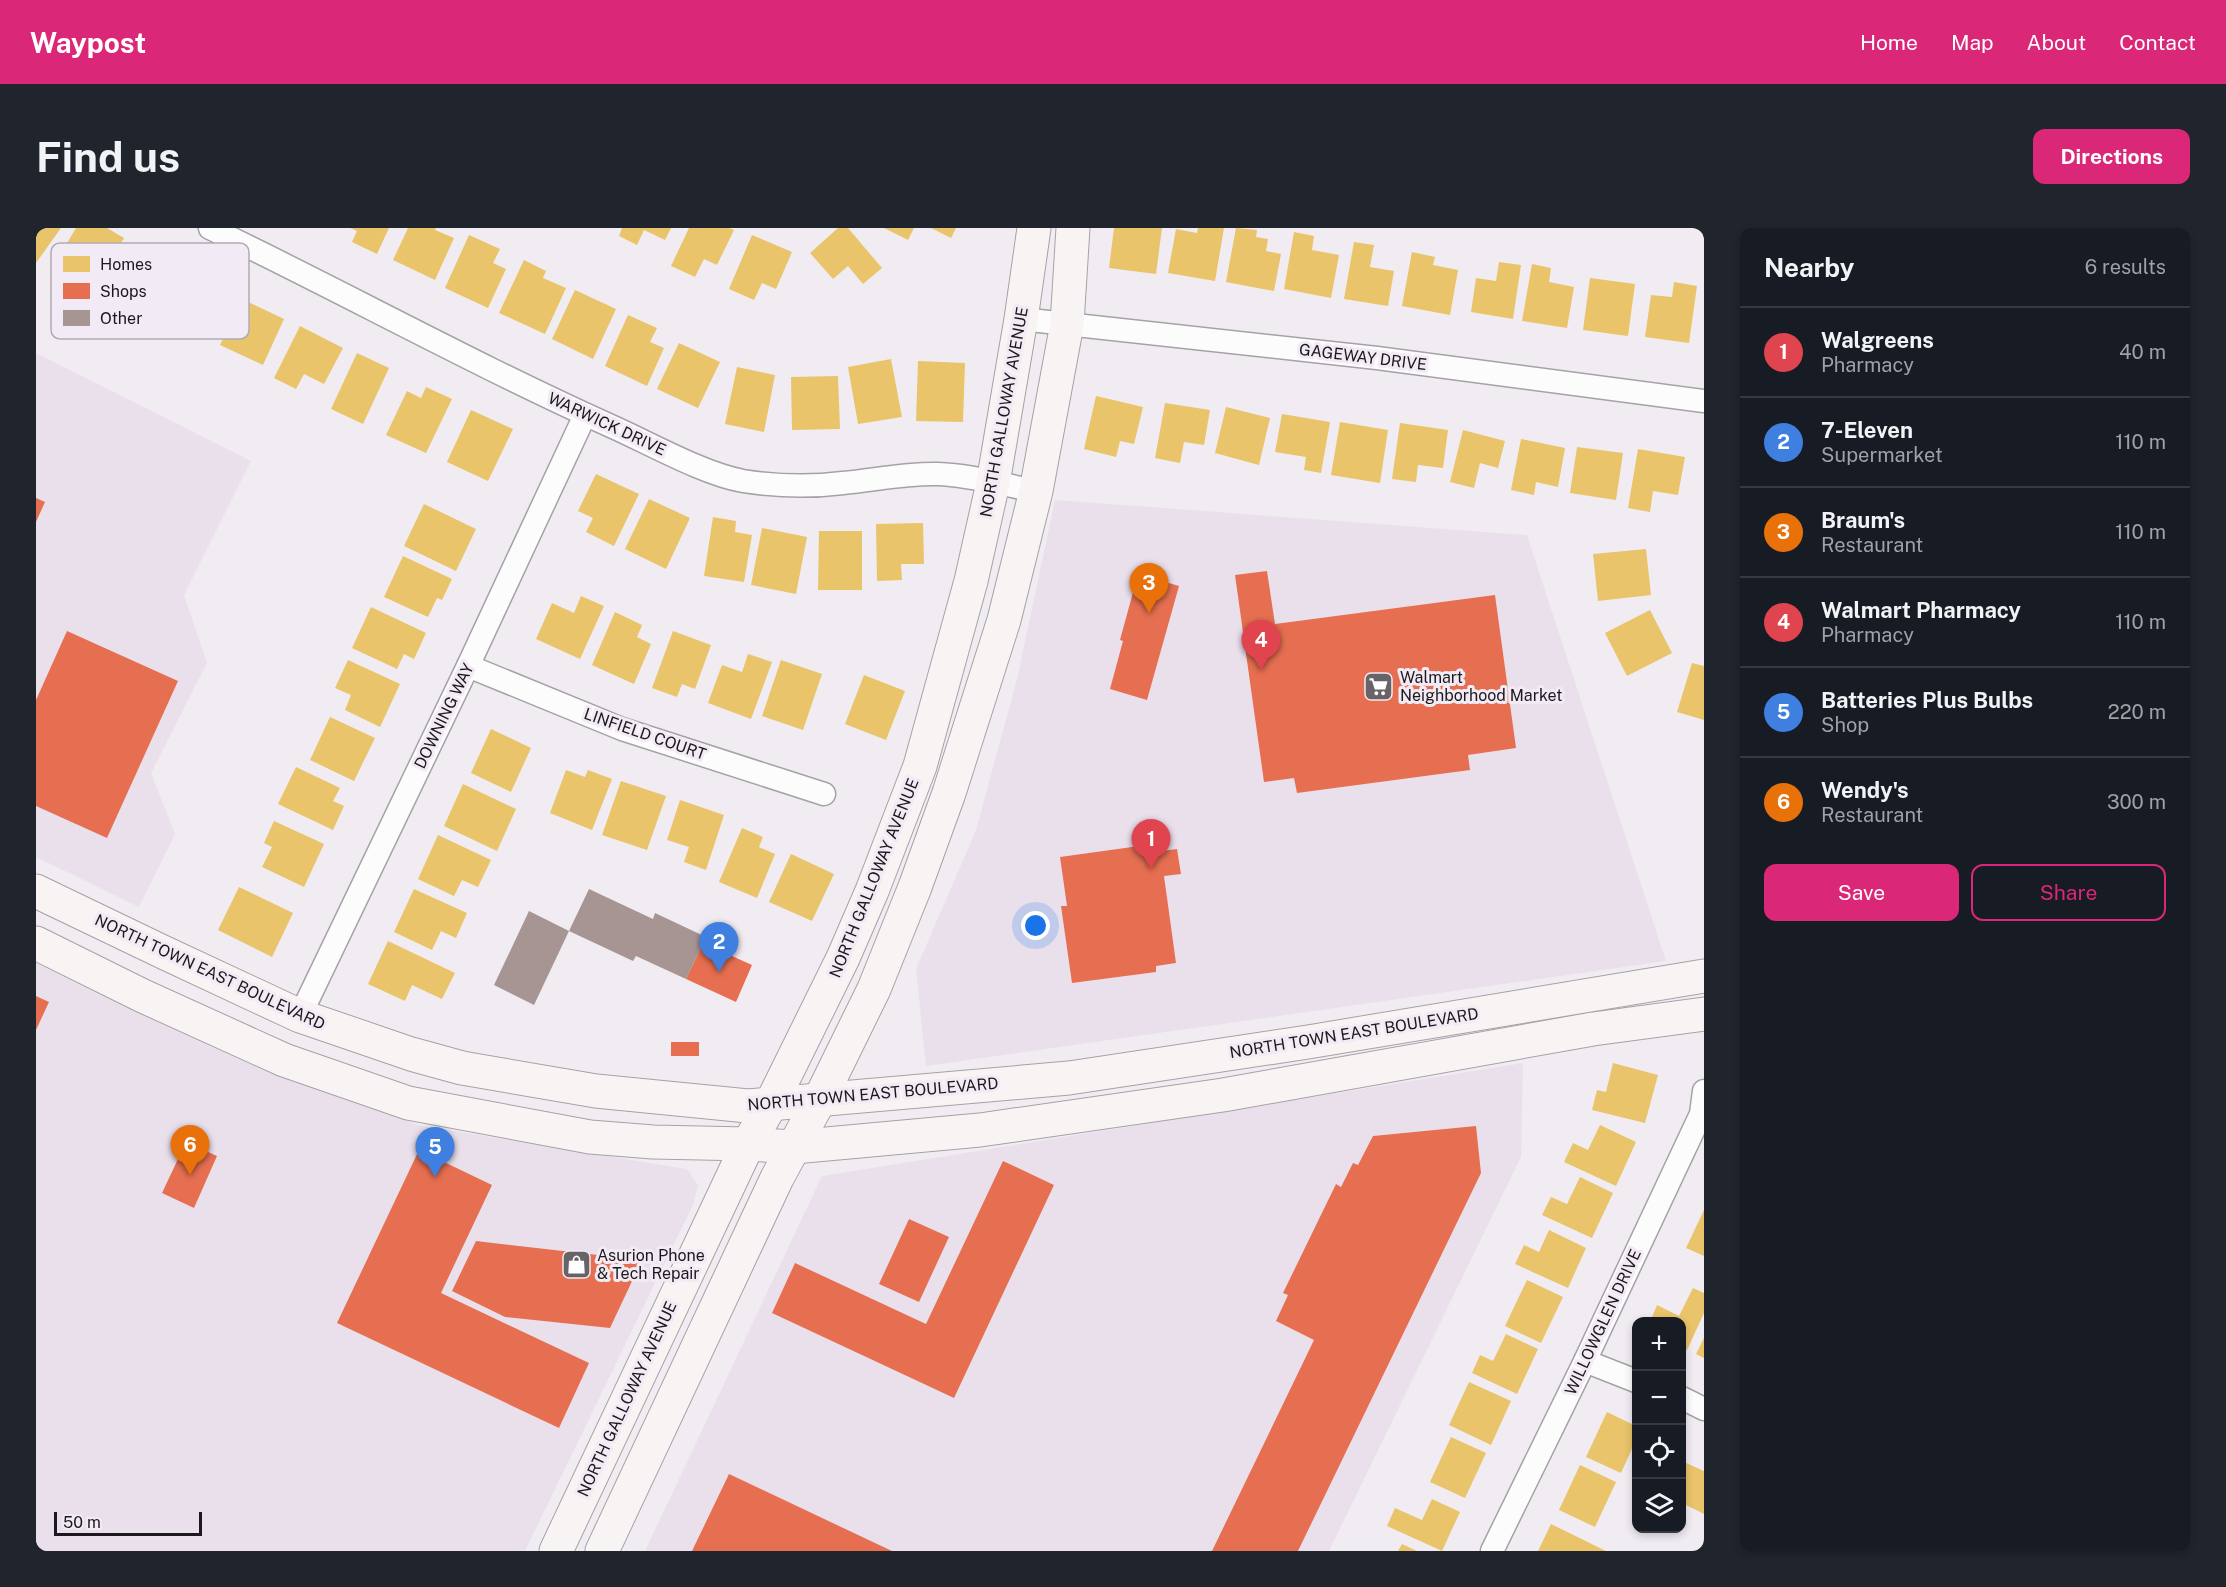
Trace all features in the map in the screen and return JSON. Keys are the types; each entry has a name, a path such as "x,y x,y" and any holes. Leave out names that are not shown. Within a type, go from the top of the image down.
{"main road":[{"name":"NORTH GALLOWAY AVENUE","path":"556,1551 748,1144 770,1106 843,958 872,891 916,776 971,581 993,483 1022,320 1034,228"},
{"path":"602,1551 767,1198 820,1099 874,988 951,787 1004,620 1036,491 1067,324 1073,228"},
{"path":"916,776 951,787"},
{"name":"NORTH TOWN EAST BOULEVARD","path":"36,891 300,1016 357,1037 462,1068 596,1091 748,1107 1069,1078 1702,985"},
{"path":"105,977 126,933"},
{"path":"36,943 284,1060 408,1103 590,1137 653,1142 794,1147 980,1130 1223,1095 1593,1029 1704,1014"},
{"path":"1308,1042 1314,1080"},
{"path":"454,1112 462,1068"},
{"path":"1096,1073 1102,1111"},
{"path":"600,1458 637,1475"}],"street":[{"name":"WARWICK DRIVE","path":"210,228 234,233 585,415 706,470 742,481 797,485 841,484 897,476 937,474 966,476 1036,491"},
{"name":"GAGEWAY DRIVE","path":"1022,320 1377,358 1704,401"},
{"name":"DOWNING WAY","path":"300,1016 468,666 585,415"},
{"name":"LINFIELD COURT","path":"468,666 622,729 824,794"},
{"name":"WILLOWGLEN DRIVE","path":"1492,1551 1585,1361 1701,1114 1704,1091"},
{"path":"1585,1361 1632,1379"},
{"path":"1686,1400 1704,1409"}],"shaded area":[{"path":"36,353 251,461 184,595 207,663 151,773 175,834 139,907 36,857"},
{"path":"1055,500 1527,535 1666,961 926,1066 916,969 976,830 1017,679"},
{"path":"36,961 122,1002 418,1125 687,1169 698,1185 693,1205 525,1551 36,1551"},
{"path":"1523,1063 1521,1157 1329,1551 645,1551 822,1176"}],"building: Homes":[{"path":"36,228 61,228 36,263"},
{"path":"76,228 107,228 124,238 121,243 67,243"},
{"path":"350,228 389,228 377,254 352,242 357,231"},
{"path":"408,228 436,228 435,230 454,238 435,280 393,260"},
{"path":"622,228 671,228 665,240 644,230 637,245 619,236"},
{"path":"689,228 734,230 717,265 704,259 695,277 671,266"},
{"path":"838,228 848,228 882,268 863,284 848,266 833,279 810,253"},
{"path":"884,228 914,228 908,240"},
{"path":"931,228 956,228 951,238"},
{"path":"1114,228 1162,228 1156,274 1109,268"},
{"path":"1198,228 1224,228 1215,281 1168,273 1176,229 1197,233"},
{"path":"1236,228 1257,230 1256,237 1268,239 1266,251 1281,254 1274,291 1226,282"},
{"path":"1294,232 1314,236 1312,250 1339,255 1331,298 1284,289"},
{"path":"469,235 500,249 493,263 506,269 488,308 445,288"},
{"path":"752,235 792,252 776,289 762,283 754,300 729,289"},
{"path":"1354,242 1374,245 1370,267 1394,271 1388,306 1344,299"},
{"path":"1412,252 1435,257 1433,265 1458,270 1450,315 1402,306"},
{"path":"524,260 546,271 543,278 566,288 545,334 499,313"},
{"path":"1499,262 1521,265 1513,319 1471,312 1476,278 1496,281"},
{"path":"1532,264 1551,268 1549,282 1574,287 1567,328 1522,321"},
{"path":"1590,278 1635,284 1628,336 1583,330"},
{"path":"1674,282 1697,286 1689,343 1645,337 1651,295 1672,297"},
{"path":"575,290 616,309 593,359 552,339"},
{"path":"249,302 284,319 263,365 220,345 223,339 249,339"},
{"path":"628,315 657,328 650,342 664,348 647,386 605,366"},
{"path":"300,326 343,348 324,384 304,374 296,389 274,378"},
{"path":"679,343 720,362 698,408 657,389"},
{"path":"357,353 389,368 363,424 331,409"},
{"path":"891,359 902,417 858,424 848,367"},
{"path":"918,361 965,363 963,422 916,421"},
{"path":"737,367 775,375 764,432 725,424"},
{"path":"838,376 840,429 792,430 791,377"},
{"path":"426,387 452,399 426,453 386,435 407,391 421,398"},
{"path":"1096,396 1143,407 1134,444 1120,441 1116,457 1084,449"},
{"path":"1165,403 1210,410 1204,445 1184,442 1180,463 1155,458"},
{"path":"1226,407 1270,418 1259,465 1215,453"},
{"path":"471,410 513,429 488,481 447,462"},
{"path":"1282,414 1330,422 1321,473 1304,470 1306,457 1275,452"},
{"path":"1340,422 1388,430 1380,483 1331,475"},
{"path":"1400,423 1448,430 1443,468 1418,465 1416,482 1392,479"},
{"path":"1463,430 1505,441 1498,468 1480,463 1474,488 1450,482"},
{"path":"1521,439 1565,448 1558,487 1536,482 1534,495 1511,490"},
{"path":"1577,447 1623,453 1616,500 1570,493"},
{"path":"1638,449 1685,457 1678,495 1653,491 1650,512 1628,508"},
{"path":"596,474 639,494 614,546 586,532 593,518 578,511"},
{"path":"649,499 690,518 666,569 625,549"},
{"path":"424,504 476,529 456,571 404,546"},
{"path":"713,517 736,521 735,532 752,535 744,582 704,576"},
{"path":"923,523 924,564 901,564 902,580 877,581 876,524"},
{"path":"762,528 807,537 796,594 751,585"},
{"path":"819,531 862,531 862,590 818,590"},
{"path":"1646,549 1651,595 1598,601 1593,554"},
{"path":"403,556 452,579 442,600 437,598 428,617 384,597"},
{"path":"581,596 604,606 580,659 536,639 552,603 574,613"},
{"path":"371,607 426,633 414,659 404,654 397,669 352,648"},
{"path":"1650,610 1672,653 1627,676 1605,633"},
{"path":"615,612 642,625 637,637 651,644 634,684 592,665"},
{"path":"673,631 711,645 695,689 682,684 677,697 652,688"},
{"path":"748,654 772,662 751,719 708,703 722,665 742,672"},
{"path":"348,660 400,684 380,727 345,710 351,695 335,688"},
{"path":"781,660 822,674 803,730 762,716"},
{"path":"1692,663 1704,666 1704,720 1677,712"},
{"path":"864,675 905,691 886,740 845,724"},
{"path":"330,717 375,738 354,781 310,760"},
{"path":"491,729 531,748 511,792 471,773"},
{"path":"296,767 340,788 333,801 344,806 333,830 278,804"},
{"path":"566,770 585,777 588,770 612,779 592,830 550,813"},
{"path":"621,781 666,796 647,850 602,835"},
{"path":"463,784 516,809 497,851 444,826"},
{"path":"680,800 724,815 706,870 684,862 689,847 667,840"},
{"path":"274,821 324,844 304,887 262,867 272,847 264,843"},
{"path":"742,828 763,837 759,847 775,854 757,898 719,882"},
{"path":"438,835 491,860 478,887 462,880 454,896 418,879"},
{"path":"791,854 834,874 812,921 769,902"},
{"path":"239,887 293,913 272,957 218,930"},
{"path":"414,889 467,913 456,938 441,931 432,950 394,932"},
{"path":"388,941 455,973 442,999 412,985 405,1001 368,984"},
{"path":"1613,1063 1658,1075 1645,1123 1592,1110 1597,1090 1606,1092"},
{"path":"1600,1125 1636,1142 1616,1186 1564,1162 1573,1143 1588,1150"},
{"path":"1580,1177 1613,1193 1592,1238 1542,1215 1551,1197 1567,1204"},
{"path":"1704,1210 1704,1256 1686,1248"},
{"path":"1549,1230 1586,1248 1568,1288 1515,1264 1524,1245 1539,1252"},
{"path":"1527,1280 1563,1297 1541,1343 1505,1326"},
{"path":"1693,1288 1704,1293 1704,1313 1687,1350 1686,1317 1652,1317 1657,1305 1679,1316"},
{"path":"1506,1334 1538,1349 1517,1394 1472,1373 1480,1355 1493,1361"},
{"path":"1704,1338 1704,1358 1696,1354"},
{"path":"1469,1382 1511,1401 1491,1445 1449,1425"},
{"path":"1607,1412 1632,1424 1632,1449 1621,1473 1586,1457"},
{"path":"1451,1437 1486,1453 1465,1498 1430,1482"},
{"path":"1686,1463 1704,1471 1704,1514 1686,1505"},
{"path":"1580,1465 1616,1482 1595,1527 1559,1510"},
{"path":"1432,1499 1460,1512 1442,1551 1387,1526 1395,1508 1422,1520"},
{"path":"1551,1524 1606,1551 1538,1551"},
{"path":"1402,1544 1417,1551 1398,1551"}],"building: Shops":[{"path":"36,498 45,502 36,522"},
{"name":"Walmart Neighborhood Market","path":"1267,571 1275,624 1495,595 1516,748 1468,755 1470,770 1297,793 1294,778 1264,782 1235,575"},
{"path":"1138,574 1179,586 1147,700 1110,689 1123,641 1120,640"},
{"path":"67,631 178,681 107,838 36,806 36,700"},
{"path":"1161,843 1162,851 1177,849 1181,874 1164,876 1176,963 1156,966 1156,972 1072,983 1061,906 1067,906 1060,857"},
{"path":"703,943 752,965 736,1002 686,979"},
{"path":"36,996 49,1002 36,1030"},
{"path":"671,1042 699,1042 699,1056 671,1056"},
{"path":"1476,1126 1481,1173 1298,1551 1212,1551 1314,1340 1276,1321 1288,1295 1283,1293 1336,1184 1341,1187 1353,1163 1358,1165 1373,1136"},
{"path":"186,1142 217,1156 194,1208 162,1193"},
{"path":"419,1150 492,1185 441,1293 589,1363 559,1428 337,1323"},
{"path":"1003,1161 1054,1185 954,1398 772,1313 795,1263 926,1324"},
{"path":"909,1219 949,1237 919,1302 879,1284"},
{"path":"476,1241 642,1260 610,1328 505,1317 452,1291"},
{"path":"729,1474 892,1551 692,1551"}],"building: Other":[{"path":"589,889 653,919 655,913 706,937 686,979 636,956 633,961 569,931"},
{"path":"529,911 569,931 534,1005 494,985"}],"place":[{"name":"Braum's","path":"1149,613"},
{"name":"Walmart Pharmacy","path":"1261,670"},
{"name":"Walmart Neighborhood Market","path":"1379,686"},
{"name":"Walgreens","path":"1151,869"},
{"name":"7-Eleven","path":"719,972"},
{"name":"Wendy's","path":"190,1175"},
{"name":"Batteries Plus Bulbs","path":"435,1177"},
{"name":"Asurion Phone & Tech Repair","path":"576,1264"}]}
